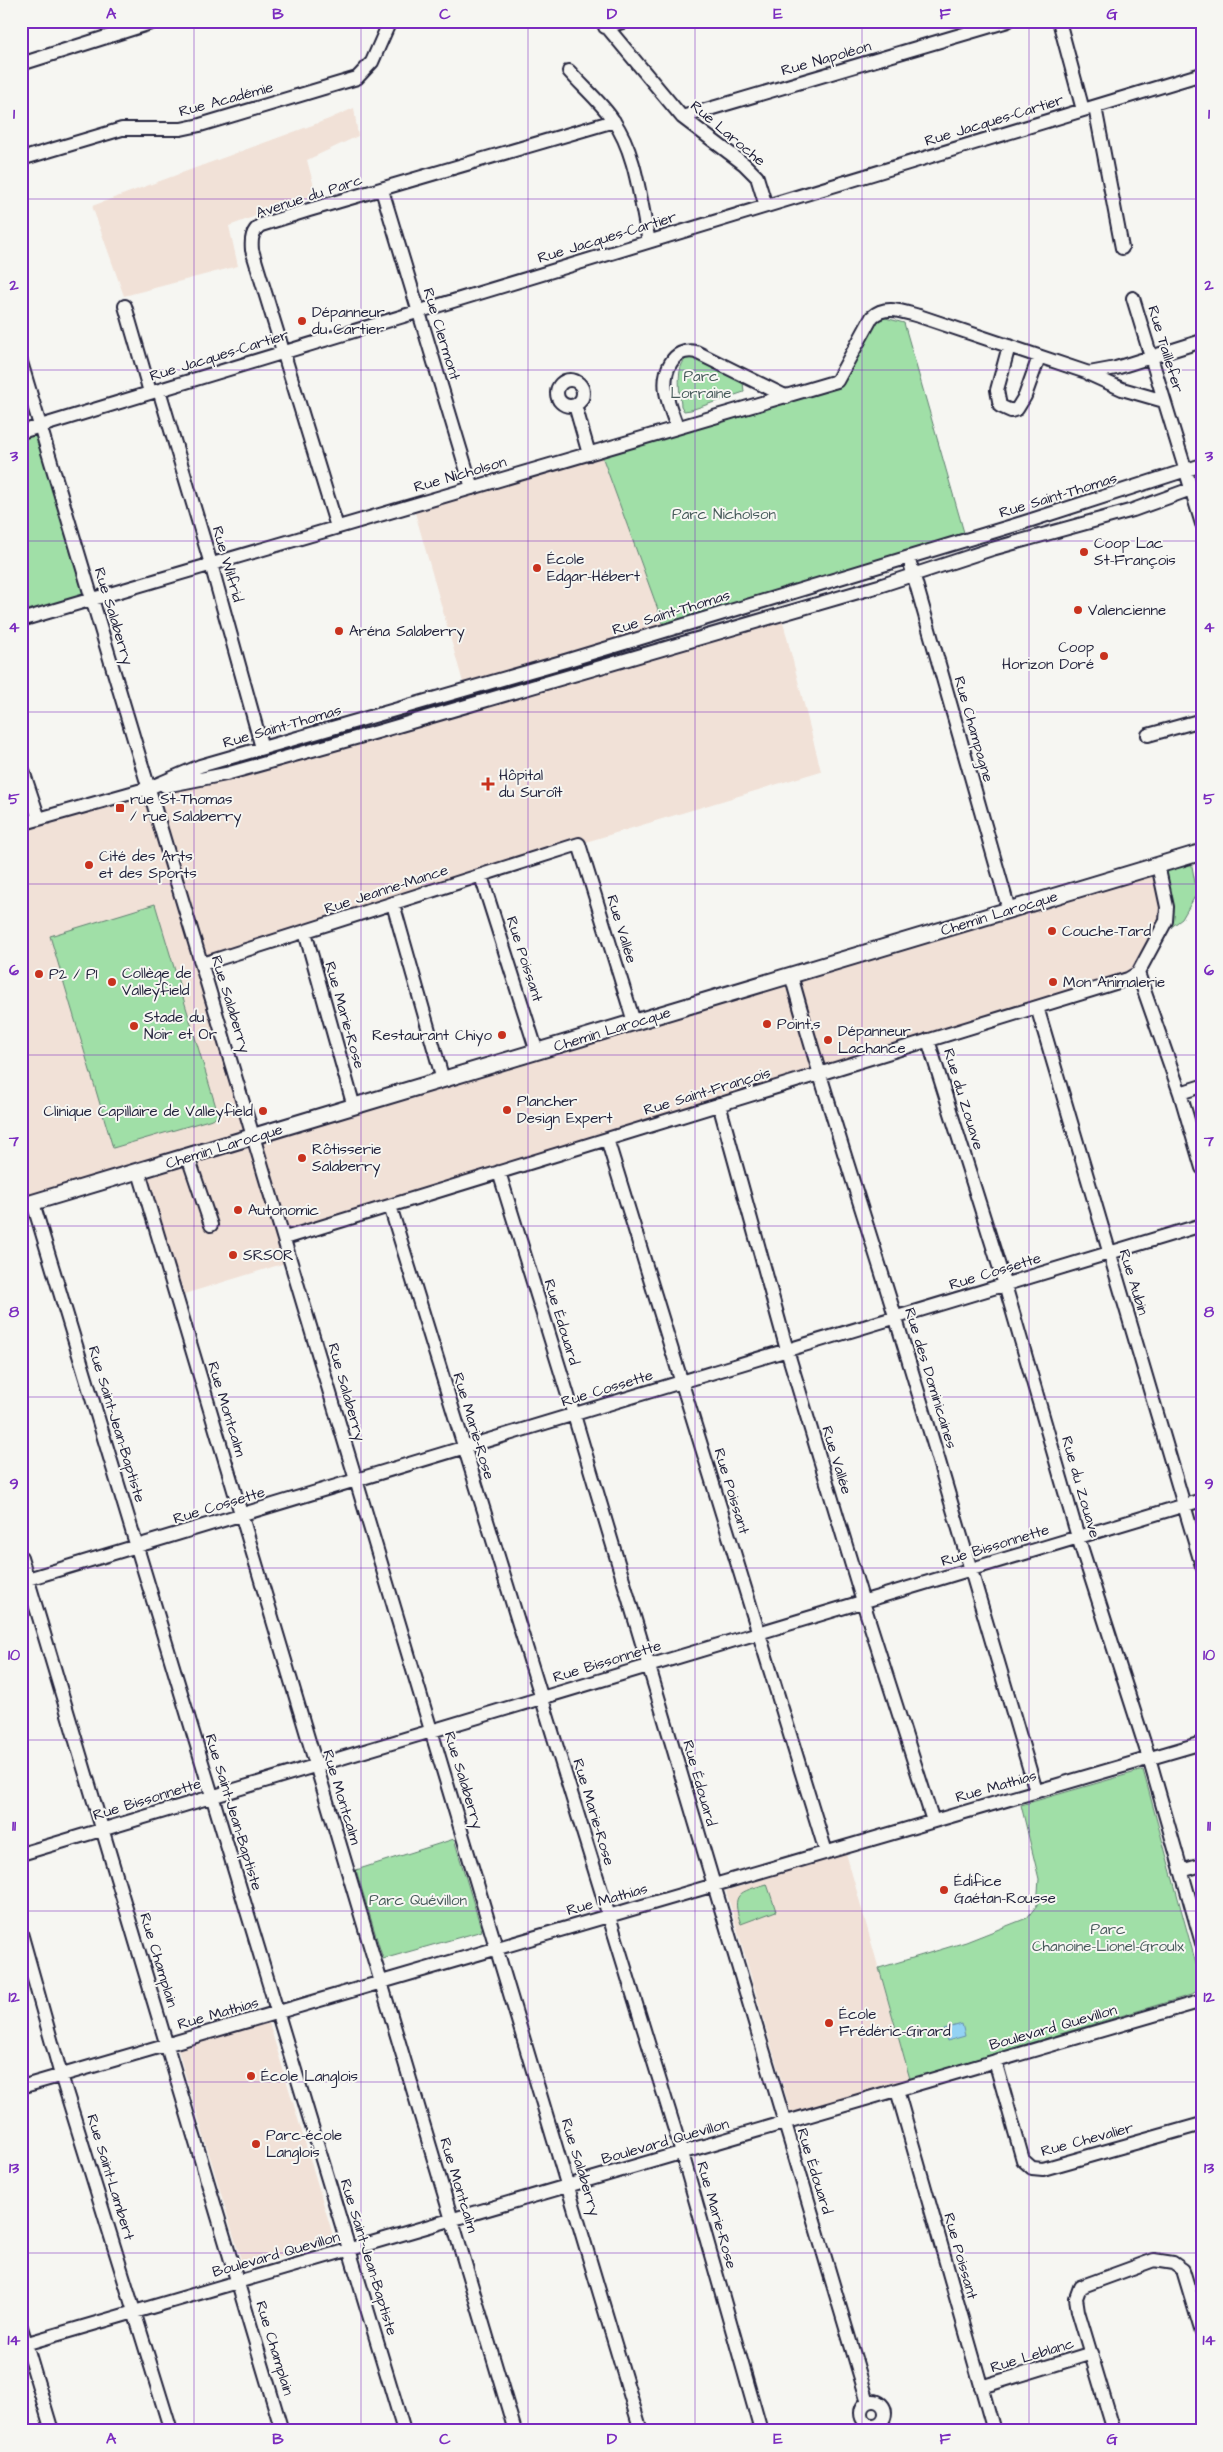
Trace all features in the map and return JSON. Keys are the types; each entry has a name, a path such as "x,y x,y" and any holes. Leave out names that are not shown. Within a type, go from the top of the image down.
{"main road":[{"name":"Chemin Larocque","path":"27,1205 1202,852"}],"street":[{"path":"21,64 157,21"},
{"name":"Rue Académie","path":"21,159 122,129 181,129 200,125 357,78 372,62 390,21"},
{"path":"604,24 626,21"},
{"name":"Rue Napoléon","path":"682,117 1008,21"},
{"path":"1059,21 1089,108 1122,248"},
{"name":"Rue Laroche","path":"604,24 682,117 744,164 757,177 766,206"},
{"path":"570,71 614,121 629,154 649,241"},
{"name":"Rue Jacques-Cartier","path":"21,432 1202,74"},
{"name":"Avenue du Parc","path":"337,527 252,250 251,240 255,229 269,222 614,121"},
{"name":"Rue Clermont","path":"382,190 472,488"},
{"name":"Rue Taillefer","path":"1134,298 1185,471 1196,487 1202,524"},
{"name":"Rue Wilfrid","path":"125,306 155,391 211,564 262,748"},
{"name":"Rue Nicholson","path":"21,620 837,381 841,378 872,317 877,312 897,310 1009,346"},
{"path":"1089,373 1100,373 1202,340"},
{"path":"1039,356 1020,405 1011,411 1000,406 997,390 1009,346 1039,356 1089,373 1122,389 1164,401"},
{"path":"677,427 666,391 667,377 671,363 680,352 686,350 702,355 787,396"},
{"name":"Rue Salaberry","path":"21,362 498,1948 641,2431"},
{"path":"574,406 589,454"},
{"name":"Rue Saint-Thomas","path":"21,824 149,788 200,766 667,630 1202,465"},
{"name":"Rue Saint-Thomas","path":"149,788 226,774 879,586 913,574 1133,510 1196,487"},
{"name":"Rue Champagne","path":"908,557 1009,910"},
{"path":"667,630 671,645"},
{"path":"1148,735 1202,720"},
{"path":"21,765 39,819"},
{"name":"Rue Jeanne-Mance","path":"202,964 579,844"},
{"name":"Rue Vallée","path":"579,844 634,1022"},
{"path":"1158,865 1167,907 1166,921 1138,973 1180,1093 1202,1168"},
{"name":"Rue Poissant","path":"481,876 537,1052"},
{"path":"393,904 443,1080"},
{"name":"Rue Marie-Rose","path":"305,932 354,1107"},
{"name":"Rue Saint-François","path":"285,1238 1128,979 1138,973"},
{"name":"Rue des Dominicaines","path":"791,975 818,1074 896,1318 972,1569 1036,1791"},
{"name":"Rue Aubin","path":"1037,1007 1108,1254 1202,1566"},
{"name":"Rue du Zouave","path":"928,1040 1005,1285 1078,1537 1149,1758 1202,1942"},
{"path":"1180,1093 1202,1086"},
{"name":"Rue Vallée","path":"719,1104 787,1350 863,1602 933,1821"},
{"name":"Rue Poissant","path":"607,1139 757,1633 826,1852"},
{"path":"188,1157 211,1225"},
{"name":"Rue Montcalm","path":"139,1172 515,2431"},
{"name":"Rue Édouard","path":"499,1172 574,1415 868,2402"},
{"name":"Rue Saint-Jean-Baptiste","path":"27,1205 137,1546 404,2431"},
{"name":"Rue Marie-Rose","path":"390,1206 463,1448 610,1915 682,2153 761,2431"},
{"name":"Rue Cossette","path":"25,1580 1202,1225"},
{"name":"Rue Bissonnette","path":"21,1854 1202,1500"},
{"name":"Rue Champlain","path":"21,1557 25,1580 103,1829 282,2431"},
{"name":"Rue Mathias","path":"21,2087 1202,1743"},
{"path":"1181,1871 1202,1865"},
{"name":"Rue Saint-Lambert","path":"21,1933 62,2075 171,2431"},
{"name":"Boulevard Quevillon","path":"24,2344 1202,2001"},
{"name":"Rue Chevalier","path":"995,2061 1023,2160 1032,2168 1043,2169 1202,2124"},
{"name":"Rue Poissant","path":"897,2090 994,2431"},
{"name":"Rue Leblanc","path":"1114,2431 1078,2311 1076,2298 1080,2287 1154,2260 1173,2263 1183,2270 1202,2333"},
{"path":"21,2327 24,2344 52,2431"},
{"name":"Rue Leblanc","path":"981,2387 1092,2353"}],"shaded area":[{"path":"354,108 358,136 307,160 316,194 229,226 238,266 124,296 92,206 329,119"},
{"name":"École Edgar-Hébert","path":"602,456 664,626 464,686 414,509"},
{"name":"Hôpital du Suroît","path":"782,618 821,771 579,844 202,964 153,797"},
{"name":"Collège de Valleyfield","path":"147,792 249,1135 21,1204 21,828"},
{"path":"1162,870 1171,906 1170,928 1151,964 1138,973 287,1233 295,1260 181,1295 147,1177"},
{"name":"École Frédéric-Girard","path":"846,1853 910,2079 791,2113 726,1891"},
{"name":"Parc-école Langlois","path":"267,2016 335,2242 243,2267 177,2047"}],"green space":[{"name":"Parc Nicholson","path":"872,317 882,317 904,323 965,536 664,626 602,456 839,385"},
{"name":"Parc Lorraine","path":"691,356 743,382 744,392 684,411 681,406 680,370 682,364"},
{"path":"41,426 92,598 21,620 21,432"},
{"path":"1191,861 1197,893 1182,919 1170,928 1171,906 1162,870"},
{"name":"Stade du Noir et Or","path":"155,904 219,1117 113,1148 50,936"},
{"name":"Parc Chanoine-Lionel-Groulx","path":"1143,1770 1201,1982 1198,1990 1191,1995 910,2079 879,1968 966,1942 1027,1918 1037,1905 1039,1879 1021,1805"},
{"name":"Parc Quévillon","path":"454,1839 482,1931 383,1959 356,1870"},
{"path":"767,1884 776,1911 741,1924 736,1906 739,1895 750,1889"}],"water":[{"path":"962,2024 965,2036 947,2041 944,2029"}],"place":[{"name":"Dépanneur du Cartier","path":"302,321"},
{"name":"Coop Lac St-François","path":"1084,552"},
{"name":"École Edgar-Hébert","path":"537,568"},
{"name":"Valencienne","path":"1078,610"},
{"name":"Aréna Salaberry","path":"339,631"},
{"name":"Coop Horizon Doré","path":"1104,656"},
{"name":"Hôpital du Suroît","path":"488,784"},
{"name":"rue St-Thomas / rue Salaberry","path":"120,808"},
{"name":"Cité des Arts et des Sports","path":"89,865"},
{"name":"Couche-Tard","path":"1052,931"},
{"name":"P2 / P1","path":"39,974"},
{"name":"Collège de Valleyfield","path":"112,982"},
{"name":"Mon Animalerie","path":"1053,982"},
{"name":"Point.s","path":"767,1024"},
{"name":"Stade du Noir et Or","path":"134,1026"},
{"name":"Restaurant Chiyo","path":"502,1035"},
{"name":"Dépanneur Lachance","path":"828,1040"},
{"name":"Plancher Design Expert","path":"507,1110"},
{"name":"Clinique Capillaire de Valleyfield","path":"263,1111"},
{"name":"Rôtisserie Salaberry","path":"302,1158"},
{"name":"Autonomic","path":"238,1210"},
{"name":"SRSOR","path":"233,1255"},
{"name":"Édifice Gaétan-Rousse","path":"944,1890"},
{"name":"École Frédéric-Girard","path":"829,2023"},
{"name":"École Langlois","path":"251,2076"},
{"name":"Parc-école Langlois","path":"256,2144"}]}
